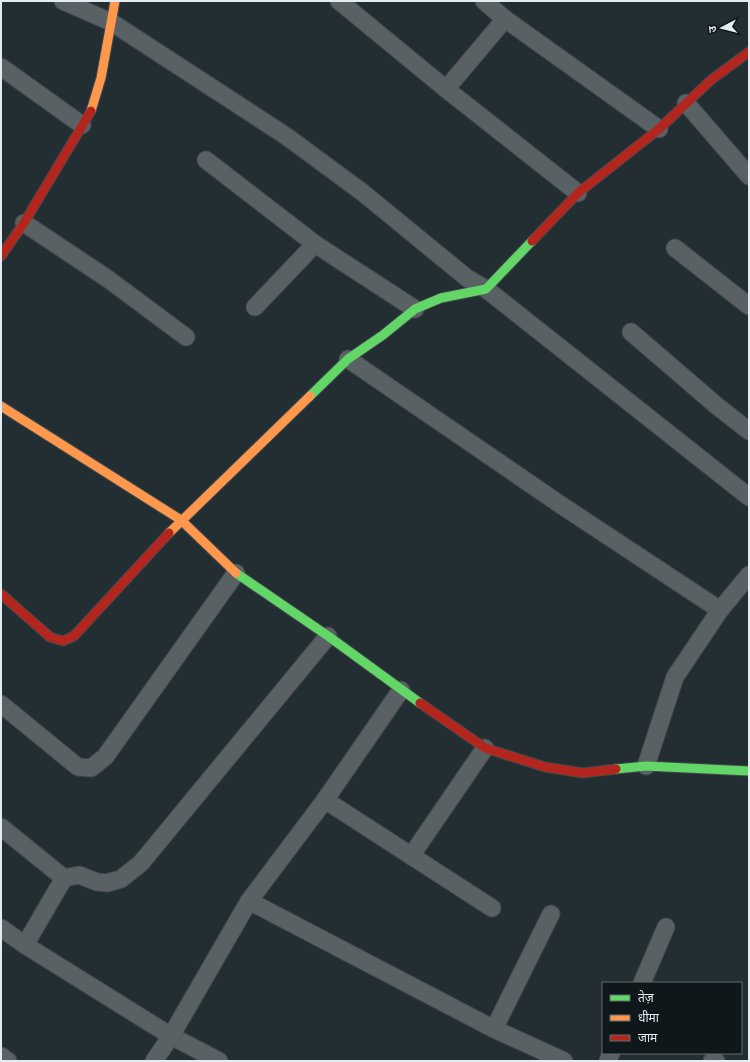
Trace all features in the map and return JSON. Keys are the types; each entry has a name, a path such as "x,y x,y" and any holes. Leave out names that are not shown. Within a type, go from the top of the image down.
{"street":[{"path":"62,1 111,22 286,136 362,192 467,278 486,288 749,497"},
{"path":"1,256 24,223 92,109 101,78 115,1"},
{"path":"339,1 446,89 578,193"},
{"path":"484,1 505,18 659,128"},
{"path":"446,89 505,18"},
{"path":"1,594 50,637 63,640 74,636 181,520 348,359 383,335 415,309 441,298 486,288 578,193 659,128 711,80 749,52"},
{"path":"1,68 82,125"},
{"path":"686,103 749,176"},
{"path":"206,160 316,244 415,309"},
{"path":"24,223 108,279 186,337"},
{"path":"255,307 316,244"},
{"path":"675,248 749,306"},
{"path":"631,332 716,406 749,431"},
{"path":"348,359 560,505 720,610"},
{"path":"1,406 181,520 236,573 328,636 400,690 485,748 545,767 583,773 646,766 749,771"},
{"path":"1,704 78,767 91,768 105,757 236,573"},
{"path":"646,766 674,677 720,610 749,575"},
{"path":"25,945 64,878 79,875 97,882 107,883 121,879 141,863 328,636"},
{"path":"154,1061 171,1036 249,901 325,800 400,690"},
{"path":"411,856 485,748"},
{"path":"325,800 492,908"},
{"path":"1,827 64,878"},
{"path":"249,901 494,1030 564,1061"},
{"path":"494,1030 551,914"},
{"path":"642,982 666,927"},
{"path":"1,928 25,945 171,1036 219,1061"},
{"path":"1,1056 8,1061"}],"traffic: fast":[{"path":"310,396 348,359 383,335 415,309 441,298 486,289 532,241"},
{"path":"236,573 328,636 420,703"},
{"path":"616,769 646,766 749,771"}],"traffic: slow":[{"path":"91,111 101,78 115,1"},
{"path":"169,533 310,396"},
{"path":"1,406 181,520 236,573"}],"traffic: jam":[{"path":"532,241 578,193 659,129 711,80 749,52"},
{"path":"1,256 24,223 91,111"},
{"path":"1,594 50,637 63,641 74,636 169,533"},
{"path":"420,703 485,748 545,767 583,773 616,769"}]}
